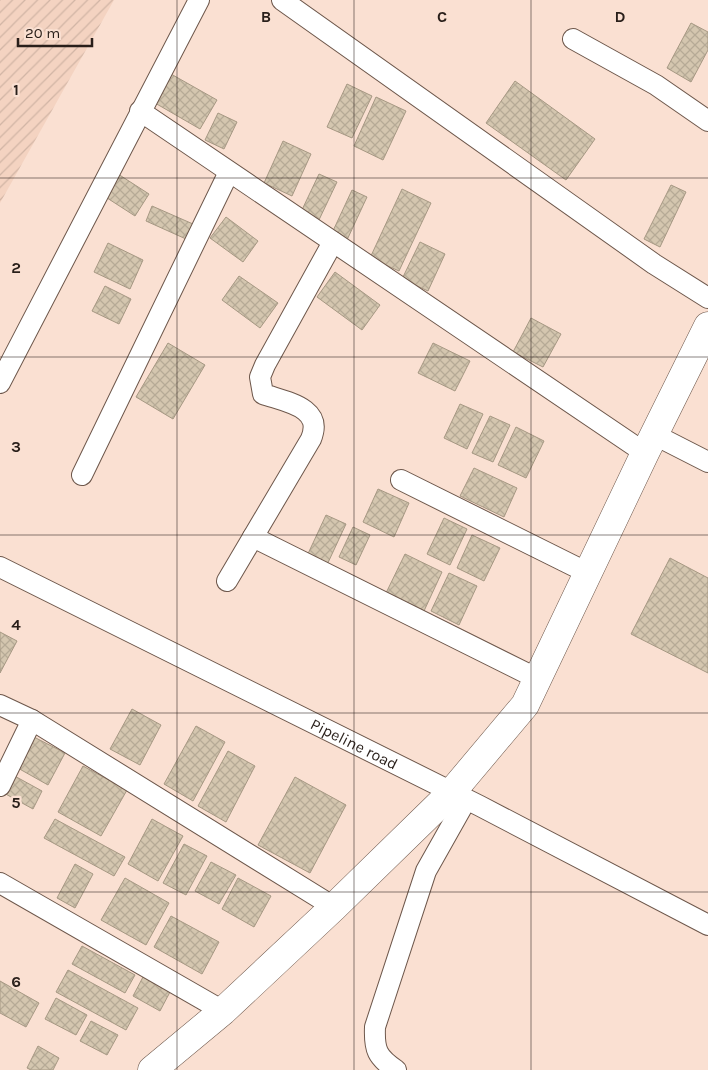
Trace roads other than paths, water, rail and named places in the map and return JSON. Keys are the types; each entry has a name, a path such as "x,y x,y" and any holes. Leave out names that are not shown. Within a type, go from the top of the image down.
{"street":[{"path":"0,383 198,0"},
{"path":"282,0 654,264 708,298"},
{"path":"573,39 656,85 708,121"},
{"path":"140,111 333,242 650,444 708,462"},
{"path":"82,475 229,172"},
{"path":"227,581 315,429 313,418 302,407 263,394 260,378 265,365 333,242"},
{"path":"396,1070 379,1056 375,1044 375,1027 426,871 459,797 525,705 708,326"},
{"path":"401,480 588,573"},
{"path":"253,537 538,679"},
{"name":"Pipeline road","path":"0,568 459,797 708,925"},
{"path":"0,705 32,720 334,907"},
{"path":"0,786 32,720"},
{"path":"152,1070 223,1011 334,907 459,797"},
{"path":"0,883 223,1011"}]}
